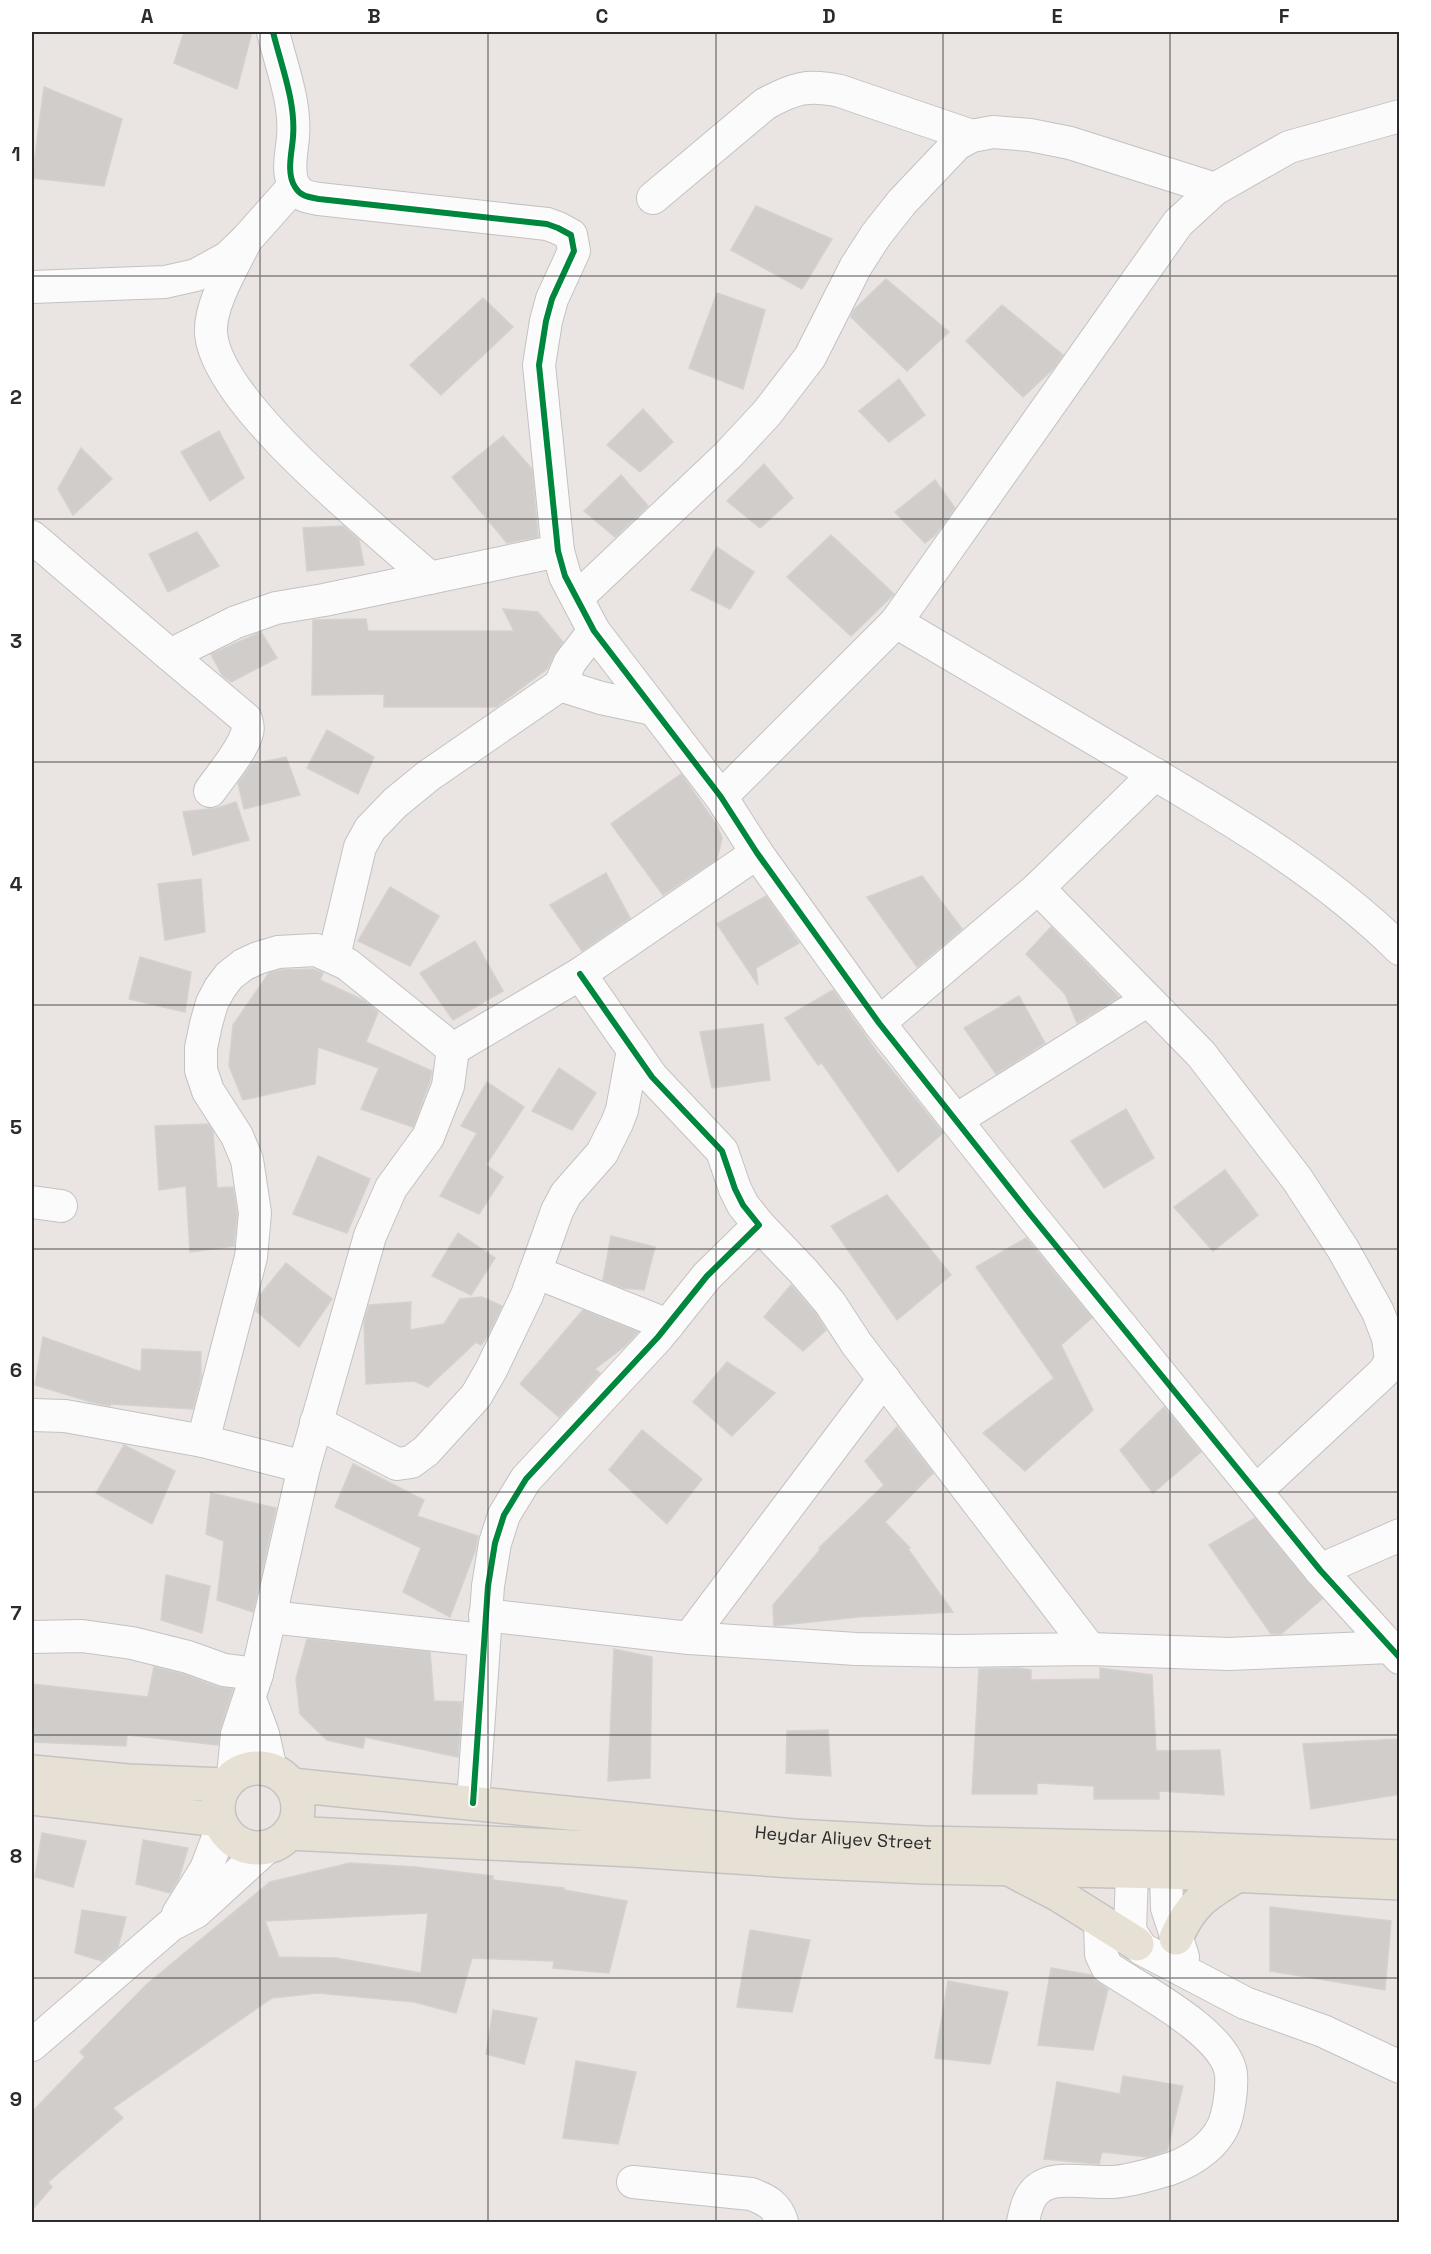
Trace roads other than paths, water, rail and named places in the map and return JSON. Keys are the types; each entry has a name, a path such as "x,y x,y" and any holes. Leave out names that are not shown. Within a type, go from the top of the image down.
{"main road":[{"path":"255,1768 281,1777 298,1804 295,1824 278,1840 254,1848 241,1845 230,1837 221,1824 218,1800 229,1780 240,1772 255,1768"},
{"path":"32,1772 128,1781 229,1780"},
{"name":"Heydar Aliyev Street","path":"281,1777 473,1803 806,1837 924,1843 1193,1849 1400,1857"},
{"path":"32,1798 221,1824"},
{"name":"Heydar Aliyev Street","path":"278,1840 632,1850 792,1862 1166,1872 1400,1883"},
{"path":"1008,1869 1059,1895 1137,1944"},
{"path":"1176,1938 1194,1905 1214,1889 1238,1875"}],"street":[{"path":"273,32 292,107 291,164 294,186 302,195 319,199 547,224 571,235 574,251 552,299 539,365 558,551 565,576 594,631 721,797 757,853 879,1023 1037,1224 1320,1570 1395,1653"},
{"path":"653,198 765,104 784,93 802,87 840,91 972,136"},
{"path":"721,797 896,622 1178,223 1215,189 1289,147 1400,116"},
{"path":"577,598 728,455 766,413 810,357 856,266 876,235 922,180 957,144 972,136 993,132 1030,135 1070,142 1215,189"},
{"path":"32,287 165,282 196,275 227,258 294,186"},
{"path":"246,240 213,310 211,333 218,358 241,396 290,454 430,578"},
{"path":"32,537 246,719 248,733 210,791"},
{"path":"170,655 236,622 276,608 558,551"},
{"path":"896,622 1257,835 1320,881 1400,949"},
{"path":"334,956 360,847 370,829 395,803 428,776 560,685 570,662 594,631"},
{"path":"560,685 586,694 653,710"},
{"path":"879,1023 1038,888 1155,774"},
{"path":"453,1049 580,974 757,853"},
{"path":"1038,888 1201,1054 1297,1179 1343,1249 1378,1312 1388,1338 1391,1360 1384,1372 1256,1491"},
{"path":"203,1441 250,1257 255,1213 247,1160 237,1136 207,1091 201,1070 201,1048 206,1024 212,1003 220,988 229,976 243,965 278,952 316,950 334,956 347,964 453,1049"},
{"path":"580,974 652,1077 722,1151 743,1205 830,1303 856,1343 1090,1649"},
{"path":"956,1120 1148,1000"},
{"path":"229,1780 237,1734 253,1686 304,1467 370,1236 377,1214 391,1188 428,1137 448,1086 453,1049"},
{"path":"316,1422 397,1464 411,1462 426,1451 476,1396 509,1334 557,1211 566,1194 602,1153 617,1123 622,1110 633,1050"},
{"path":"473,1803 484,1628 495,1543 504,1515 526,1479 668,1325 707,1276 759,1225"},
{"path":"535,1272 668,1325"},
{"path":"689,1638 884,1379"},
{"path":"32,1415 65,1416 203,1441 304,1467"},
{"path":"1320,1570 1400,1535"},
{"path":"270,1617 689,1638 856,1649 956,1651 1090,1649 1229,1654 1395,1653"},
{"path":"32,1637 82,1636 132,1643 188,1657 224,1670 253,1686 263,1734 281,1777"},
{"path":"171,1925 206,1869 221,1824"},
{"path":"32,2045 171,1925 196,1912 278,1840"},
{"path":"1132,1872 1130,1931 1137,1944 1149,1953 1188,1971 1209,1985 1245,2003 1323,2031 1400,2067"},
{"path":"1166,1872 1167,1908 1188,1971"},
{"path":"1023,2223 1027,2202 1034,2192 1048,2183 1116,2182 1173,2168 1205,2151 1224,2126 1231,2097 1231,2072 1216,2043 1194,2023 1107,1967 1101,1954 1100,1921"},
{"path":"633,2182 751,2194 768,2201 778,2211 782,2223"}]}
